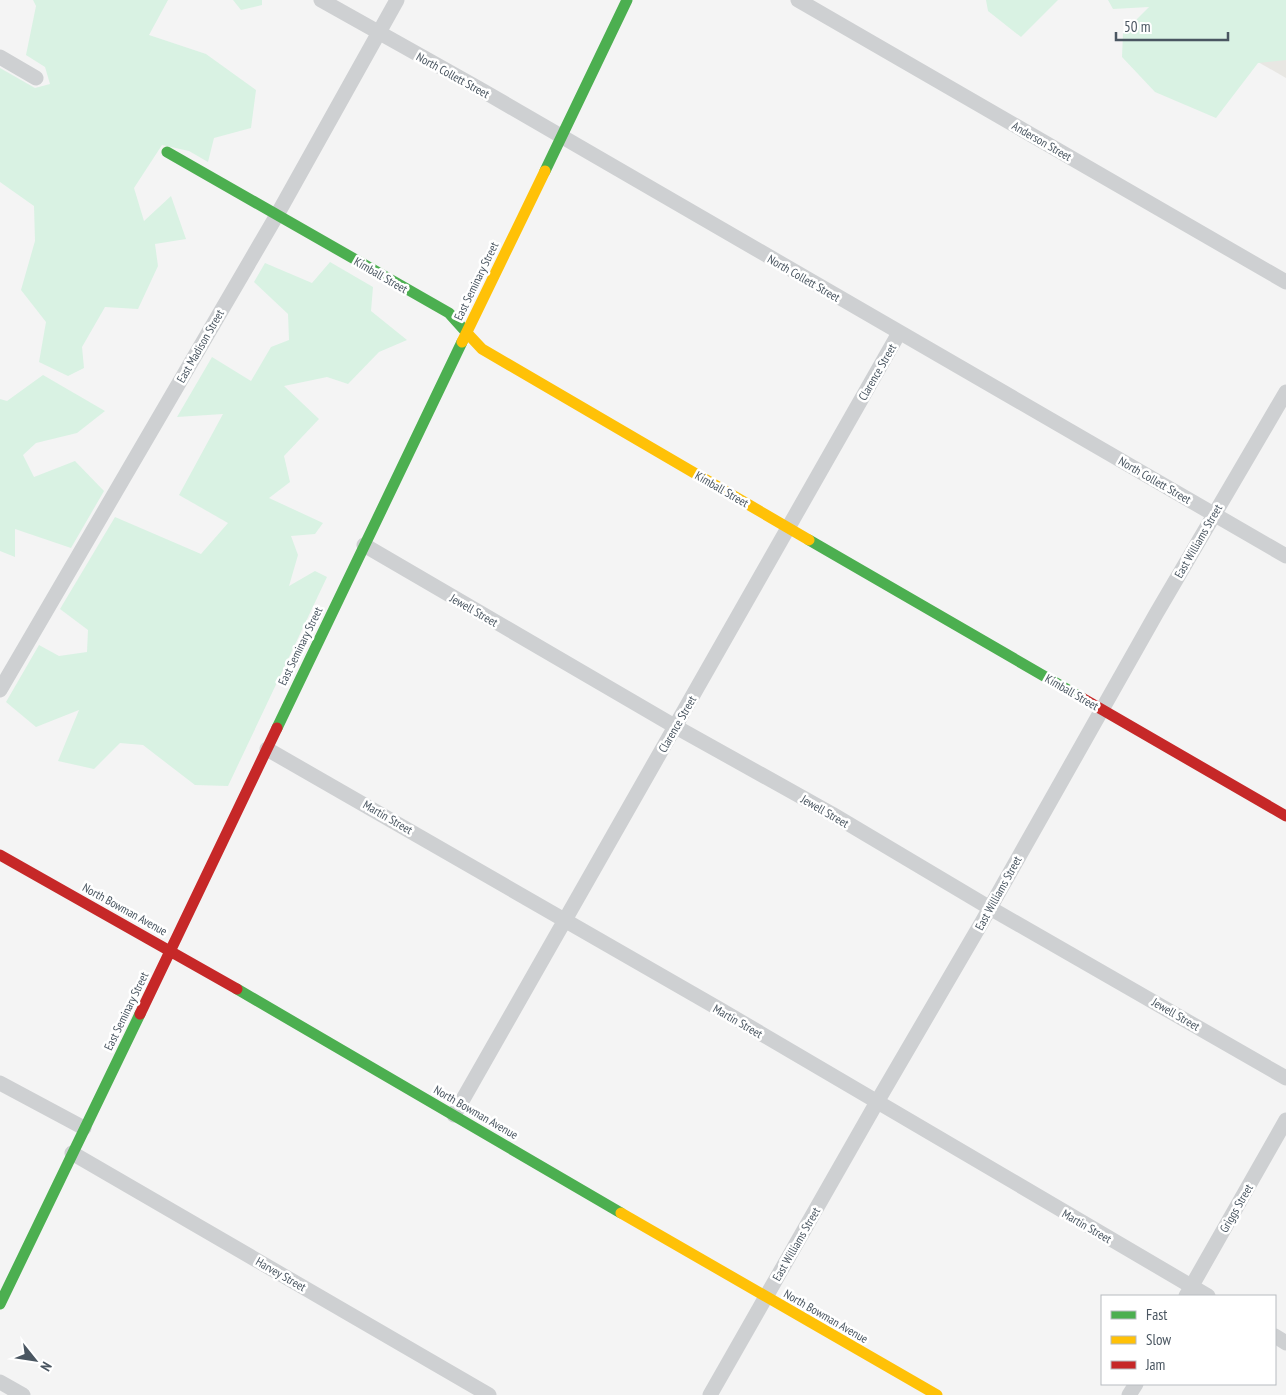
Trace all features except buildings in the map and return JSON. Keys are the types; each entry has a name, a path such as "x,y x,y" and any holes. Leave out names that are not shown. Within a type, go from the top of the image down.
{"street":[{"name":"North Collett Street","path":"321,0 561,136 1286,556"},
{"name":"East Madison Street","path":"0,690 277,215 397,0"},
{"name":"East Seminary Street","path":"0,1304 627,0"},
{"name":"Anderson Street","path":"798,0 1286,282"},
{"path":"0,58 36,78"},
{"name":"Kimball Street","path":"167,152 449,313 482,349 1286,816"},
{"name":"Clarence Street","path":"454,1115 899,333"},
{"name":"East Williams Street","path":"710,1395 990,908 1213,514 1286,392"},
{"name":"Jewell Street","path":"364,545 1286,1078"},
{"name":"Martin Street","path":"266,749 565,920 877,1102 1189,1291 1204,1295"},
{"name":"North Bowman Avenue","path":"0,855 170,950 937,1395"},
{"path":"0,1083 84,1128"},
{"name":"Griggs Street","path":"1189,1291 1286,1120"},
{"name":"Harvey Street","path":"72,1153 489,1395"},
{"path":"0,1382 23,1395"}],"shaded area":[{"path":"1286,37 1286,78 1258,62"}],"green space":[{"path":"33,0 168,0 149,35 206,54 256,90 251,128 214,138 208,162 189,151 162,145 134,188 144,221 171,196 186,239 155,244 158,266 138,309 105,307 82,347 84,368 68,376 39,362 46,322 21,290 35,241 34,206 0,182 0,68 35,88 50,84 45,67 26,55 36,6"},
{"path":"233,0 262,0 262,5 241,10"},
{"path":"986,0 1058,0 1021,37 988,11"},
{"path":"1108,0 1286,0 1286,60 1258,63 1216,118 1155,92 1122,57 1123,33 1149,7 1113,9"},
{"path":"330,262 373,287 371,311 407,340 379,352 348,384 327,377 284,386 319,419 284,456 290,482 269,498 323,523 315,534 291,536 298,555 289,586 315,571 327,577 228,786 195,785 143,745 120,743 94,769 58,761 79,710 36,727 6,702 39,645 59,656 87,652 88,630 60,609 115,517 201,554 228,523 179,495 223,414 177,417 212,357 251,381 271,347 289,340 288,314 254,282 265,263 312,283"},
{"path":"43,375 105,411 77,433 36,443 23,455 34,477 75,461 104,491 71,548 15,529 15,557 0,551 0,399 7,401"}],"traffic: fast":[{"path":"545,171 627,0"},
{"path":"167,152 449,313 467,333"},
{"path":"277,728 462,342"},
{"path":"809,540 1082,698"},
{"path":"237,989 621,1213"},
{"path":"0,1304 140,1014"}],"traffic: slow":[{"path":"462,342 545,171"},
{"path":"467,333 482,349 809,540"},
{"path":"621,1213 937,1395"}],"traffic: jam":[{"path":"1082,698 1286,816"},
{"path":"140,1014 277,728"},
{"path":"0,855 237,989"}]}
